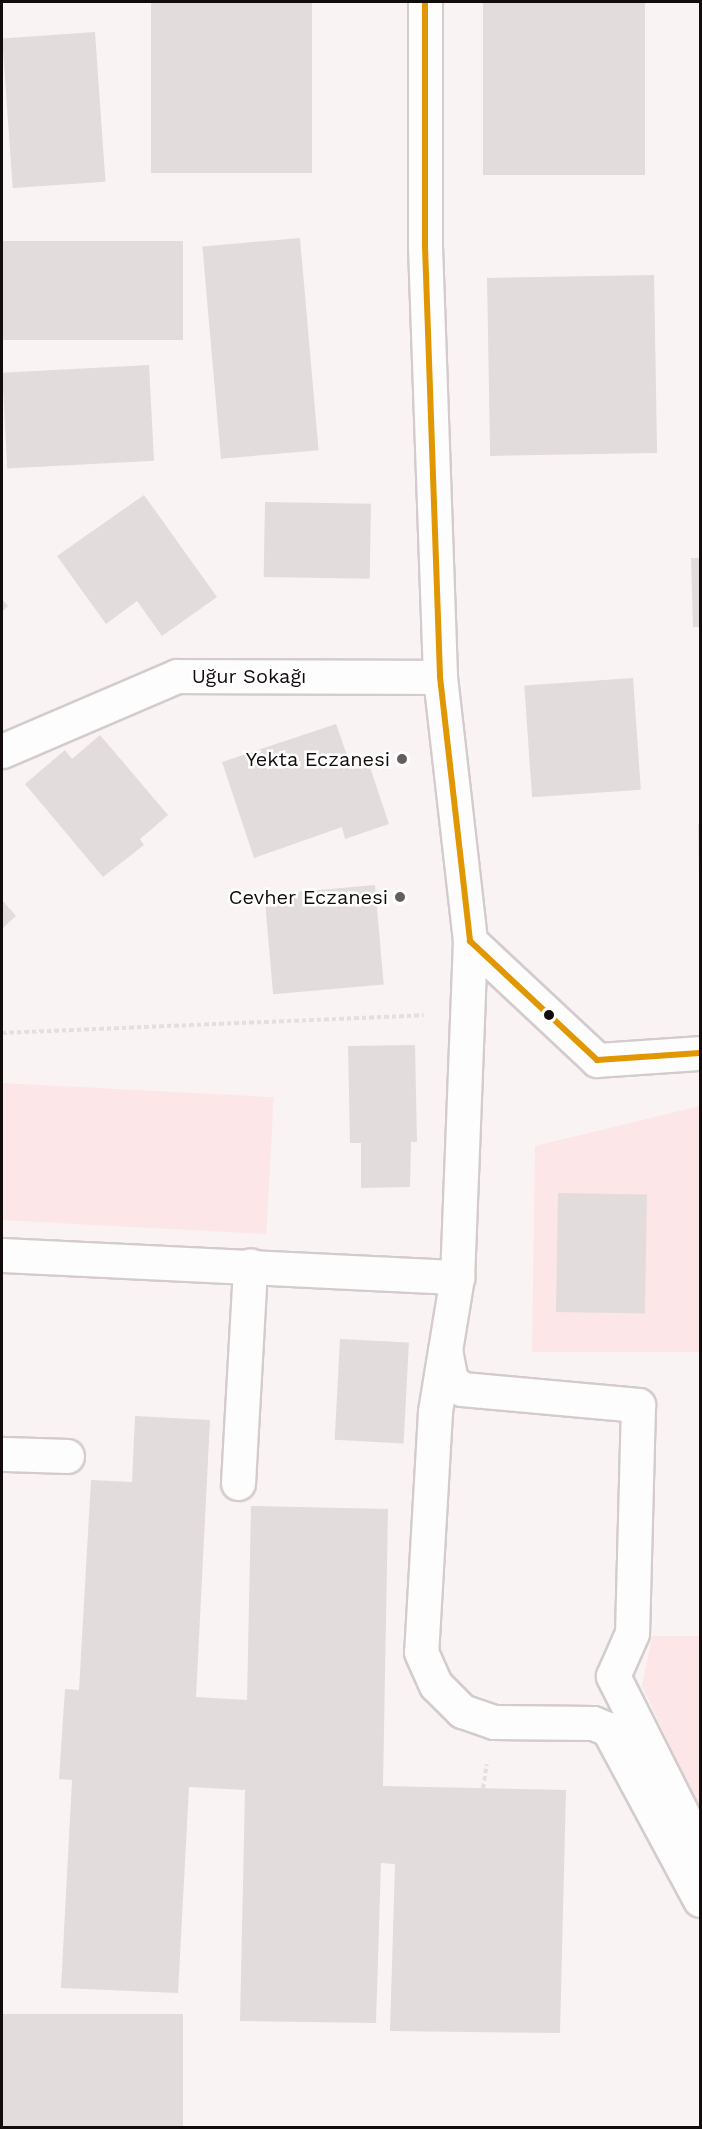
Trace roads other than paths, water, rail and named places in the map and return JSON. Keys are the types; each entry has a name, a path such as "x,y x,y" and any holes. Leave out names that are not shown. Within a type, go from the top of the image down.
{"street":[{"path":"425,2 425,246 440,677 470,941 457,1276 435,1412 421,1652 436,1685 462,1711 494,1722 593,1723 608,1729 700,1900"},
{"name":"Uğur Sokağı","path":"2,751 177,675 440,677"},
{"path":"470,941 597,1060 700,1053"},
{"path":"2,1255 457,1276"},
{"path":"238,1483 250,1265"},
{"path":"444,1347 451,1380 462,1389 638,1405 632,1633 613,1676 700,1849"},
{"path":"2,1454 67,1456"}],"place":[{"name":"Yekta Eczanesi","path":"402,759"},
{"name":"Cevher Eczanesi","path":"400,897"}]}
